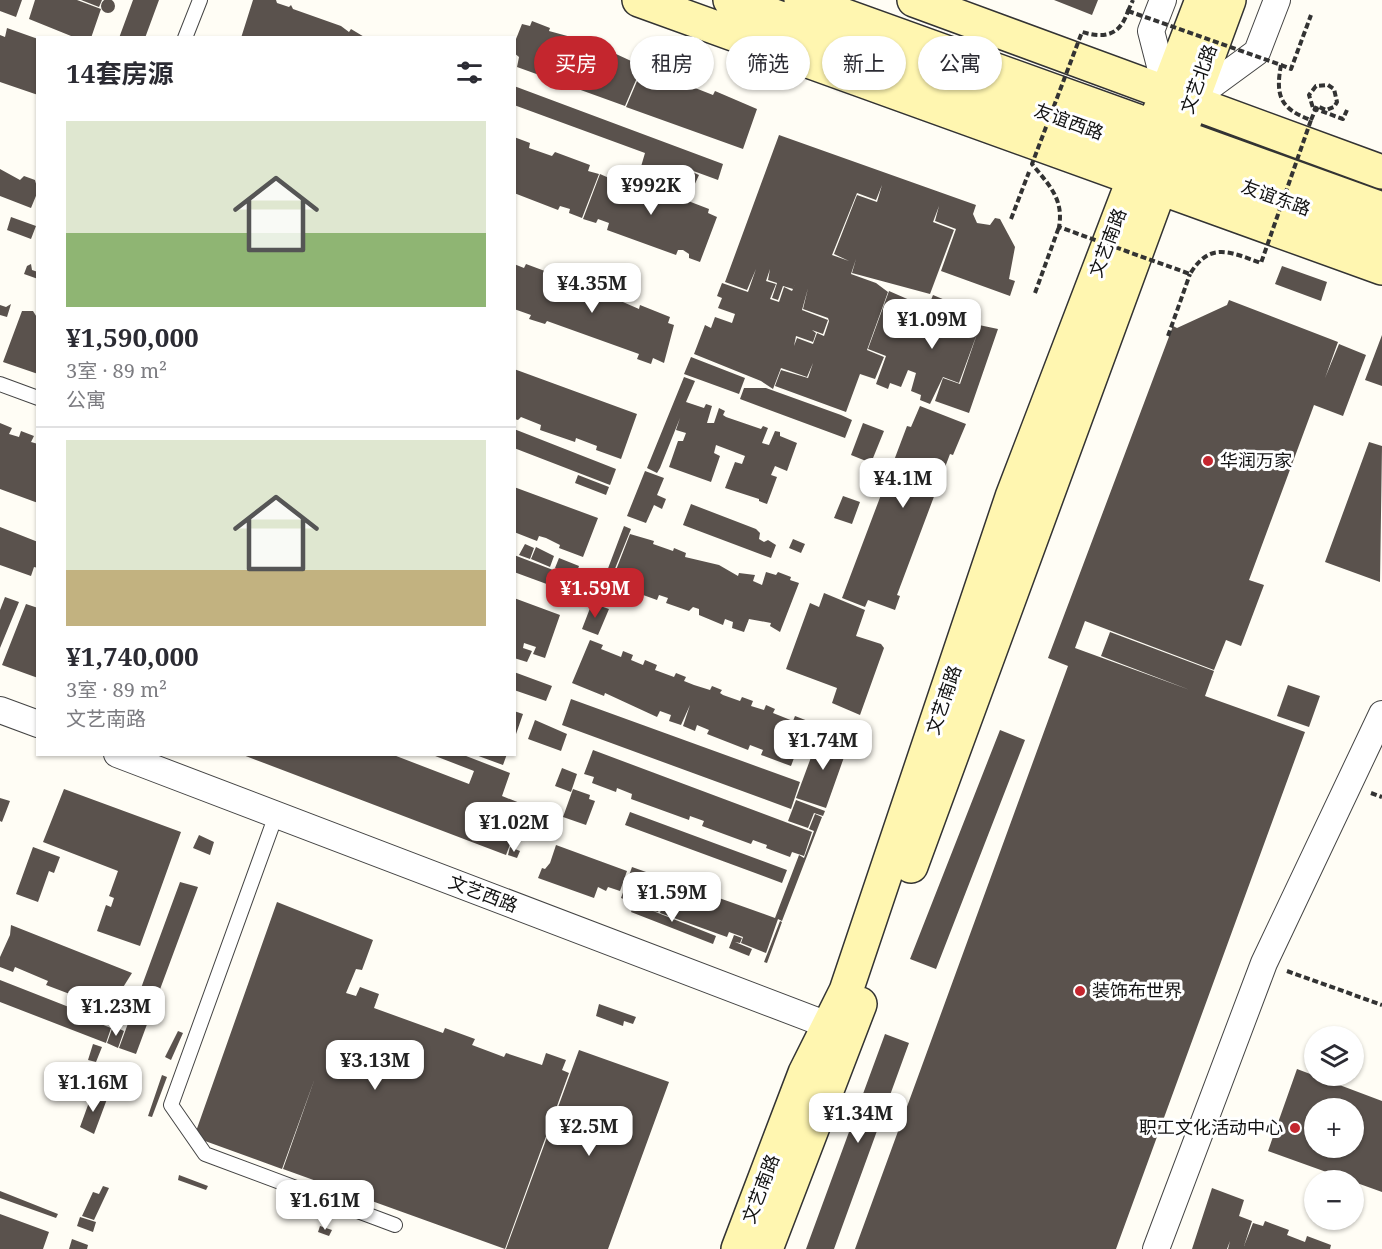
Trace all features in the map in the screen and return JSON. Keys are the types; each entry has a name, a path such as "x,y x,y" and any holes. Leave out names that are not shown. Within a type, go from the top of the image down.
{"main road":[{"path":"639,0 1157,157 1382,268"},
{"name":"友谊西路","path":"730,0 1157,157"},
{"name":"友谊西路","path":"801,0 1157,157"},
{"path":"914,0 1382,172"},
{"name":"文艺北路","path":"1157,157 1178,97 1202,0"},
{"name":"文艺北路","path":"1178,97 1229,0"},
{"name":"友谊东路","path":"1157,157 1382,209"},
{"name":"友谊东路","path":"1157,157 1382,236"},
{"name":"文艺南路","path":"766,1249 839,1029 1157,157"},
{"name":"文艺南路","path":"738,1249 805,1073 839,1029"}],"street":[{"path":"1163,0 1151,31 1178,97 1257,52 1277,0"},
{"path":"0,710 36,723"},
{"path":"1156,1249 1264,963 1382,714"},
{"name":"文艺西路","path":"122,756 839,1029"}],"lane":[{"path":"186,36 200,0"},
{"path":"0,384 36,397"},
{"path":"276,815 171,1105 205,1154 395,1225"}],"path":[{"path":"1011,219 1082,32 1097,36 1111,35 1119,30 1132,0"},
{"path":"1128,11 1292,69 1311,15"},
{"path":"1281,65 1279,88 1285,106 1293,113 1311,120"},
{"path":"1168,336 1190,274 1198,262 1219,251 1261,263 1311,120 1317,106 1326,110 1334,107 1337,102 1334,89 1328,85 1316,86 1309,95 1313,108 1343,119 1347,110"},
{"path":"1032,164 1055,196 1062,211 1059,227 1035,292"},
{"path":"1059,227 1190,274"},
{"path":"1264,963 1382,1005"}],"building":[{"path":"108,-1 113,1 115,6 113,11 108,13 103,11 101,6 103,1"},
{"path":"0,0 22,0 16,17 0,11"},
{"path":"35,0 77,0 101,9 92,36 71,36 29,19"},
{"path":"81,0 102,0 99,7"},
{"path":"133,0 159,0 146,36 120,36"},
{"path":"253,0 276,0 277,3 289,7 291,5 293,9 341,26 349,32 351,29 363,36 242,36"},
{"path":"1054,0 1098,0 1092,15"},
{"path":"532,21 550,28 549,31 567,36 534,36 534,73 517,67 519,57 516,55 516,39 522,24 530,26"},
{"path":"7,28 36,38 36,94 0,82 0,35 5,37"},
{"path":"618,55 630,60 632,90 625,106 581,90 618,90"},
{"path":"516,87 723,164 718,180 677,165 699,175 693,188 640,170 645,153 516,106"},
{"path":"633,90 700,90 713,95 715,91 757,109 743,149 626,107"},
{"path":"779,135 976,205 973,214 977,223 990,225 995,218 1000,219 1015,247 1009,279 1015,281 1010,296 941,271 956,229 935,221 939,206 933,222 954,230 930,294 852,273 856,259 851,274 876,283 888,292 867,350 884,357 875,379 860,374 846,412 775,386 781,370 808,378 813,363 807,377 781,368 773,389 761,381 694,354 705,325 711,328 715,317 732,323 735,314 718,308 722,298 717,296 722,283 748,292 756,269 747,290 725,282","holes":["882,185 877,202 857,195 834,254 849,261 832,255 857,193 876,200","770,269 768,280 777,283 772,298 778,300 783,286 793,289 792,291 784,287 779,302 770,299 776,284 766,281","808,288 803,309 828,318 829,321 824,336 817,333 813,344 797,338 794,346 796,336 813,342 816,333 812,330 823,334 828,320 802,310"]},
{"path":"516,138 530,143 529,148 552,156 555,152 590,165 588,171 599,174 582,218 569,213 570,209 560,206 558,210 516,194"},
{"path":"0,169 20,180 24,176 35,180 36,196 31,208 0,196"},
{"path":"613,172 651,187 649,193 668,200 670,194 709,209 708,213 717,217 700,262 689,258 689,254 683,250 678,250 676,255 607,230 609,223 598,219 596,223 583,219 600,174 609,178"},
{"path":"11,217 36,226 31,239 7,230"},
{"path":"31,264 32,270 36,271 36,278 24,274 27,266"},
{"path":"526,264 561,277 559,282 582,290 584,285 639,309 640,305 670,317 668,323 674,325 664,363 653,358 651,364 637,359 639,354 547,321 545,324 529,319 531,315 516,310 516,265 524,268"},
{"path":"1282,266 1327,282 1321,301 1275,284"},
{"path":"889,291 921,305 929,305 933,295 945,300 965,318 962,326 966,319 975,322 981,318 979,325 998,329 969,413 935,401 943,378 960,384 978,331 959,383 943,377 930,404 920,400 921,395 911,391 916,373 908,370 901,387 890,383 888,389 876,384 886,356 868,349"},
{"name":"装饰布世界","path":"1229,300 1338,342 1325,378 1339,344 1366,355 1343,416 1314,405 1249,580 1264,585 1241,646 1226,640 1214,670 1085,621 1075,648 1190,690 1101,656 1110,632 1214,671 1205,696 1305,732 1116,1249 855,1249 1068,666 1048,658 1173,326 1177,328 1227,305"},
{"path":"11,304 7,317 0,315 0,305 6,307"},
{"path":"22,311 33,311 36,316 36,373 3,362"},
{"path":"1382,335 1382,386 1365,380"},
{"path":"691,357 745,378 739,394 684,374"},
{"path":"516,370 637,414 621,459 596,450 597,446 576,438 575,442 540,430 541,425 521,417 516,420"},
{"path":"684,377 695,381 686,402 704,408 706,404 712,406 707,423 714,423 719,408 725,411 723,415 726,417 761,429 763,426 768,428 762,443 769,445 775,431 780,432 780,436 797,443 787,471 775,466 771,475 777,477 767,504 759,499 725,488 735,462 742,464 745,456 716,445 714,453 720,456 711,482 669,467 678,441 683,441 686,433 676,430 680,418 657,473 647,468"},
{"path":"744,388 766,388 852,420 845,438 740,399"},
{"path":"920,406 966,424 953,455 950,454 897,595 900,596 895,610 868,600 865,607 842,598 907,426 911,427"},
{"path":"0,423 12,428 9,434 19,437 21,431 34,436 31,442 36,443 36,502 0,489"},
{"path":"863,423 884,431 871,463 851,455"},
{"path":"516,430 616,469 610,485 516,449"},
{"path":"1369,442 1382,446 1380,582 1325,562"},
{"path":"645,471 664,478 657,495 666,499 662,509 654,505 646,523 627,516"},
{"path":"578,475 609,487 606,495 575,483"},
{"path":"516,488 598,518 583,557 559,548 560,545 546,538 539,536 537,541 516,533"},
{"path":"843,496 860,502 852,524 834,518"},
{"path":"691,504 756,529 760,533 759,539 764,542 768,540 776,545 771,558 683,525"},
{"path":"624,526 631,529 610,581 604,579"},
{"path":"0,527 36,541 36,568 34,567 31,576 0,565"},
{"path":"630,534 654,541 653,544 673,551 674,548 686,553 685,557 719,565 738,576 739,573 755,575 753,581 762,585 766,572 776,575 778,572 791,577 790,580 799,583 780,632 770,626 771,623 749,619 744,632 732,628 733,622 725,619 723,625 699,615 699,609 693,607 689,611 666,603 668,598 659,595 657,600 632,591 634,585 625,582 623,588 611,583"},
{"path":"793,539 805,544 801,553 789,548"},
{"path":"525,544 534,548 530,559 519,555"},
{"path":"536,547 554,556 550,567 531,559"},
{"path":"516,556 587,583 582,597 516,573"},
{"path":"559,558 579,566 575,577 555,568"},
{"path":"824,593 865,610 856,636 881,644 884,648 860,715 832,703 837,688 786,669 810,603 819,607"},
{"path":"5,597 19,602 0,648 0,610"},
{"path":"516,599 560,615 545,658 533,654 536,647 524,643 523,648 532,651 527,662 516,659"},
{"path":"592,603 609,609 598,635 582,629"},
{"path":"26,604 36,607 36,677 2,665"},
{"path":"590,640 603,645 601,649 621,657 623,651 633,655 631,660 643,665 645,660 657,665 655,670 674,677 676,673 686,677 684,681 694,685 710,690 712,686 722,690 720,693 723,695 740,701 742,697 753,701 751,706 764,710 766,705 775,709 773,713 793,721 795,716 808,721 791,766 761,755 763,750 750,745 748,750 707,734 709,730 697,725 695,731 683,726 690,705 681,725 669,721 671,715 660,711 657,717 605,693 604,696 572,683"},
{"path":"516,673 552,686 546,701 516,691"},
{"path":"1288,685 1320,696 1309,727 1277,716"},
{"path":"571,699 800,782 791,809 562,725"},
{"path":"516,712 523,714 516,734"},
{"path":"535,720 567,734 561,751 528,739"},
{"path":"854,729 826,808 796,798 820,733 828,734 826,741 834,744 839,737 845,742"},
{"path":"1000,730 1025,740 936,969 910,959"},
{"path":"593,750 812,832 804,856 792,852 790,857 766,848 767,845 753,840 751,844 702,826 704,821 690,816 689,820 631,799 632,794 617,788 616,792 592,783 594,777 584,774"},
{"path":"246,756 396,756 469,784 474,771 435,756 466,756 510,773 502,796 535,809 532,817 522,813 506,855"},
{"path":"478,756 506,756 503,765"},
{"path":"562,768 577,774 571,792 555,786"},
{"path":"64,789 181,832 140,946 97,931 106,905 111,907 114,898 109,896 118,871 43,842"},
{"path":"573,789 590,795 589,799 595,801 586,825 563,817"},
{"path":"0,798 10,801 2,822 0,821"},
{"path":"796,800 825,811 823,816 814,813 808,828 788,821"},
{"path":"630,812 787,870 782,883 625,825"},
{"path":"815,814 822,817 782,921 778,919 766,953 741,943 743,937 729,932 727,937 660,913 662,907 647,902 645,907 621,898 632,867 775,918 799,855 804,858 814,831 809,829"},
{"path":"199,835 214,842 210,855 193,848"},
{"path":"556,845 627,871 620,891 608,887 606,891 598,887 594,898 538,878 542,868 545,869 550,863"},
{"path":"33,847 60,857 54,873 49,871 38,902 16,894"},
{"path":"510,847 520,851 517,858 508,855"},
{"path":"180,882 198,887 136,1054 119,1048"},
{"path":"277,902 373,940 362,970 356,969 346,993 356,996 360,987 379,994 374,1008 443,1033 445,1028 475,1039 472,1045 504,1057 506,1053 542,1065 546,1053 566,1060 562,1070 569,1073 505,1249 283,1169 315,1078 282,1169 194,1137"},
{"path":"648,903 660,908 658,912 653,911 716,936 713,944 631,912 634,904 646,909"},
{"path":"780,921 782,922 767,963 764,962"},
{"path":"11,925 132,973 116,1004 119,1005 116,1013 99,1005 99,1000 77,992 75,996 46,985 48,981 15,967 13,972 0,967 0,957 10,935"},
{"path":"734,935 742,938 740,943 735,942 752,949 749,956 729,948"},
{"path":"0,980 102,1020 101,1024 111,1028 106,1043 0,1002"},
{"path":"599,1004 636,1017 633,1024 624,1021 623,1026 596,1016"},
{"path":"113,1026 124,1031 118,1048 107,1043"},
{"path":"178,1031 183,1033 171,1060 165,1057"},
{"path":"885,1034 909,1043 834,1249 806,1249"},
{"path":"93,1044 102,1047 96,1062 88,1060"},
{"path":"579,1050 669,1082 608,1249 506,1249"},
{"name":"职工文化活动中心","path":"1297,1069 1304,1072 1304,1086 1342,1086 1382,1101 1382,1192 1364,1186 1364,1170 1321,1170 1268,1151"},
{"path":"162,1075 167,1077 152,1117 148,1116"},
{"path":"92,1094 107,1099 94,1134 80,1127"},
{"path":"179,1175 208,1186 206,1190 178,1180"},
{"path":"103,1186 109,1188 94,1220 82,1216 93,1192 99,1194"},
{"path":"1212,1188 1244,1200 1239,1216 1252,1221 1244,1246 1253,1223 1263,1226 1265,1221 1289,1230 1287,1235 1305,1242 1307,1236 1331,1245 1330,1249 1228,1249 1230,1241 1227,1249 1192,1249"},
{"path":"0,1191 58,1214 56,1218 0,1198"},
{"path":"0,1214 49,1232 43,1249 0,1249"},
{"path":"80,1217 96,1222 93,1232 77,1226"},
{"path":"320,1226 332,1230 329,1236 318,1232"},
{"path":"72,1239 88,1245 87,1249 69,1249"}],"place":[{"name":"华润万家","path":"1208,461"},
{"name":"装饰布世界","path":"1080,991"},
{"name":"职工文化活动中心","path":"1295,1128"}]}
